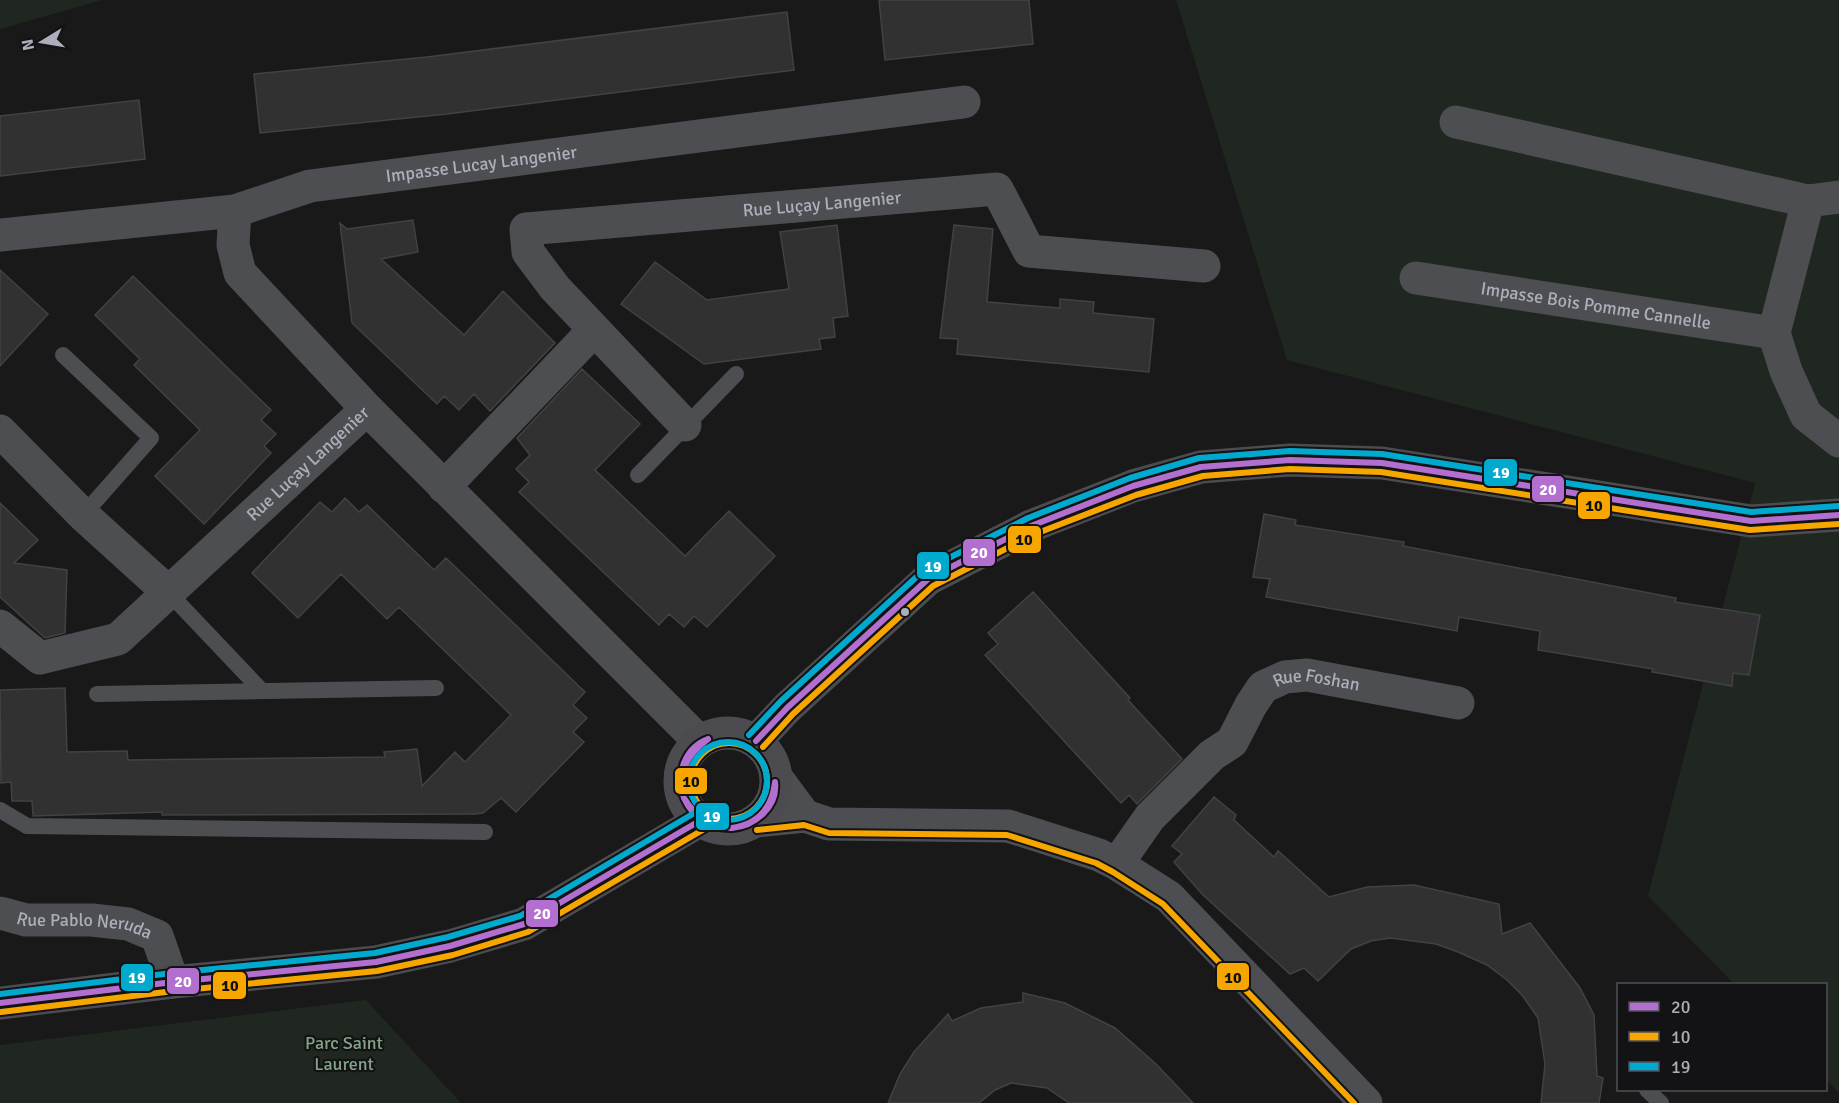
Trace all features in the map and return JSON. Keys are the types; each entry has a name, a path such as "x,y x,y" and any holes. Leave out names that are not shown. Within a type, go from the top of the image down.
{"main road":[{"path":"756,741 787,708 928,579 1031,526 1133,486 1201,467 1290,460 1382,463 1750,521 1839,515"},
{"path":"728,733 742,735 756,741 766,751 777,777 772,802 765,813 743,827 728,830 701,820 686,803 680,782 682,766 689,753 700,742 714,735 728,733"},
{"path":"0,1003 173,982 376,962 450,946 524,924 701,820"}],"street":[{"name":"Impasse Lucay Langenier","path":"0,235 235,211 310,186 964,102"},
{"path":"1456,122 1823,199 1774,333 1786,371 1806,415 1839,441"},
{"name":"Rue Luçay Langenier","path":"685,425 555,288 528,252 526,228 997,189 1029,251 1204,266"},
{"path":"235,211 233,245 240,273 367,409"},
{"name":"Impasse Bois Pomme Cannelle","path":"1416,278 1774,333"},
{"path":"444,487 594,330"},
{"name":"Rue Luçay Langenier","path":"0,626 40,658 118,639 367,409 700,742"},
{"path":"0,431 83,515 168,592"},
{"name":"Rue Foshan","path":"1117,864 1150,817 1212,755 1232,742 1263,687 1285,677 1307,675 1458,703"},
{"path":"777,777 805,816"},
{"path":"756,820 805,816 829,824 1008,826 1099,855 1170,897 1366,1103"},
{"name":"Rue Pablo Neruda","path":"0,913 26,920 92,920 128,924 157,936 173,982"}],"lane":[{"path":"63,355 151,438 83,515"},
{"path":"638,475 736,374"},
{"path":"168,592 262,691"},
{"path":"97,694 436,688"},
{"path":"0,810 27,826 486,832"},
{"path":"1649,1091 1661,1103"}],"green space":[{"path":"0,0 102,0 0,29"},
{"path":"1176,0 1839,0 1839,1093 1827,1080 1827,983 1733,983 1648,896 1755,483 1287,360"},
{"name":"Parc Saint Laurent","path":"366,1000 461,1103 0,1103 0,1045"}],"building":[{"path":"879,0 1029,0 1033,44 885,60"},
{"path":"787,12 794,70 447,114 260,133 254,74 427,57"},
{"path":"139,100 145,159 0,176 0,116"},
{"path":"413,220 418,252 381,259 464,335 503,291 555,343 490,411 474,394 459,410 444,396 437,404 352,323 340,223 347,229"},
{"path":"837,225 848,316 833,318 835,337 819,339 821,349 704,364 621,304 655,262 707,300 789,289 780,232"},
{"path":"954,225 993,229 987,302 1060,308 1060,299 1094,302 1093,313 1154,319 1149,372 957,354 958,339 940,338"},
{"path":"0,270 48,314 0,366"},
{"path":"133,276 271,410 261,420 276,434 264,446 271,453 204,524 155,476 200,430 134,365 140,359 95,315"},
{"path":"582,369 640,424 595,470 685,556 729,511 775,556 707,627 694,616 684,627 669,614 659,625 519,492 529,482 516,469 530,455 517,438"},
{"path":"345,498 359,512 367,505 434,570 446,558 585,692 573,705 587,718 573,732 584,742 516,812 501,798 483,813 474,814 162,815 162,812 33,816 32,801 12,801 11,782 1,783 0,690 65,688 67,752 127,751 128,760 385,757 384,752 417,749 422,786 455,752 465,762 511,715 399,607 387,619 341,574 298,618 252,573 320,502 332,512"},
{"path":"0,503 38,540 14,563 67,570 65,633 45,638 0,597"},
{"path":"1264,514 1296,520 1295,525 1404,542 1403,546 1676,598 1675,602 1760,615 1749,675 1733,673 1732,686 1652,672 1653,669 1538,650 1540,631 1459,617 1457,631 1266,597 1270,579 1253,577"},
{"path":"1033,592 1130,698 1128,700 1182,759 1137,804 1129,795 1121,803 985,655 998,644 988,633"},
{"path":"1214,797 1236,815 1234,820 1274,857 1278,851 1329,897 1367,887 1414,885 1499,904 1502,934 1530,923 1580,988 1594,1015 1597,1076 1603,1078 1599,1103 1541,1103 1545,1064 1538,1018 1522,995 1507,980 1487,965 1458,952 1436,944 1390,938 1371,941 1351,949 1318,981 1304,968 1290,974 1203,895 1174,862 1182,854 1172,846"},
{"path":"1023,993 1065,1003 1115,1028 1156,1064 1193,1103 1069,1103 1047,1088 1011,1083 995,1090 979,1103 888,1103 900,1074 914,1052 948,1014 952,1021 981,1008 1023,1002"}],"transit line":[{"name":"19","path":"749,735 781,701 923,571 1028,518 1130,478 1199,458 1290,451 1382,454 1751,512 1838,506"},
{"name":"20","path":"756,741 787,708 928,579 1031,526 1133,486 1201,467 1290,460 1382,463 1751,521 1839,515"},
{"name":"10","path":"763,747 793,714 933,586 1035,534 1136,495 1203,476 1290,469 1381,472 1750,530 1839,524"},
{"name":"20","path":"682,794 681,777 685,761 694,748 708,739"},
{"name":"20","path":"682,794 687,762 694,751 708,739"},
{"name":"19","path":"728,742 743,745 760,759 767,781 764,796 750,813 728,820 713,817 696,803 689,781 692,766 706,749 728,742"},
{"name":"10","path":"729,743 743,746 756,754 764,767 767,781 764,795 756,808 743,816 729,819 715,816 702,808 694,795 691,781 694,767 702,754 715,746 729,743"},
{"name":"20","path":"732,828 757,819 771,800 775,782"},
{"name":"20","path":"732,828 749,823 763,814 773,799 775,782"},
{"name":"20","path":"684,798 693,810 710,823 731,828"},
{"name":"20","path":"684,798 692,811 709,824 731,828"},
{"name":"19","path":"0,994 172,973 375,953 448,937 520,916 696,812"},
{"name":"20","path":"0,1003 173,982 376,962 450,946 524,924 701,820"},
{"name":"10","path":"757,830 804,825 829,833 1007,835 1096,863 1163,904 1354,1103"},
{"name":"10","path":"1,1012 174,991 377,971 453,955 528,932 706,828"}]}
